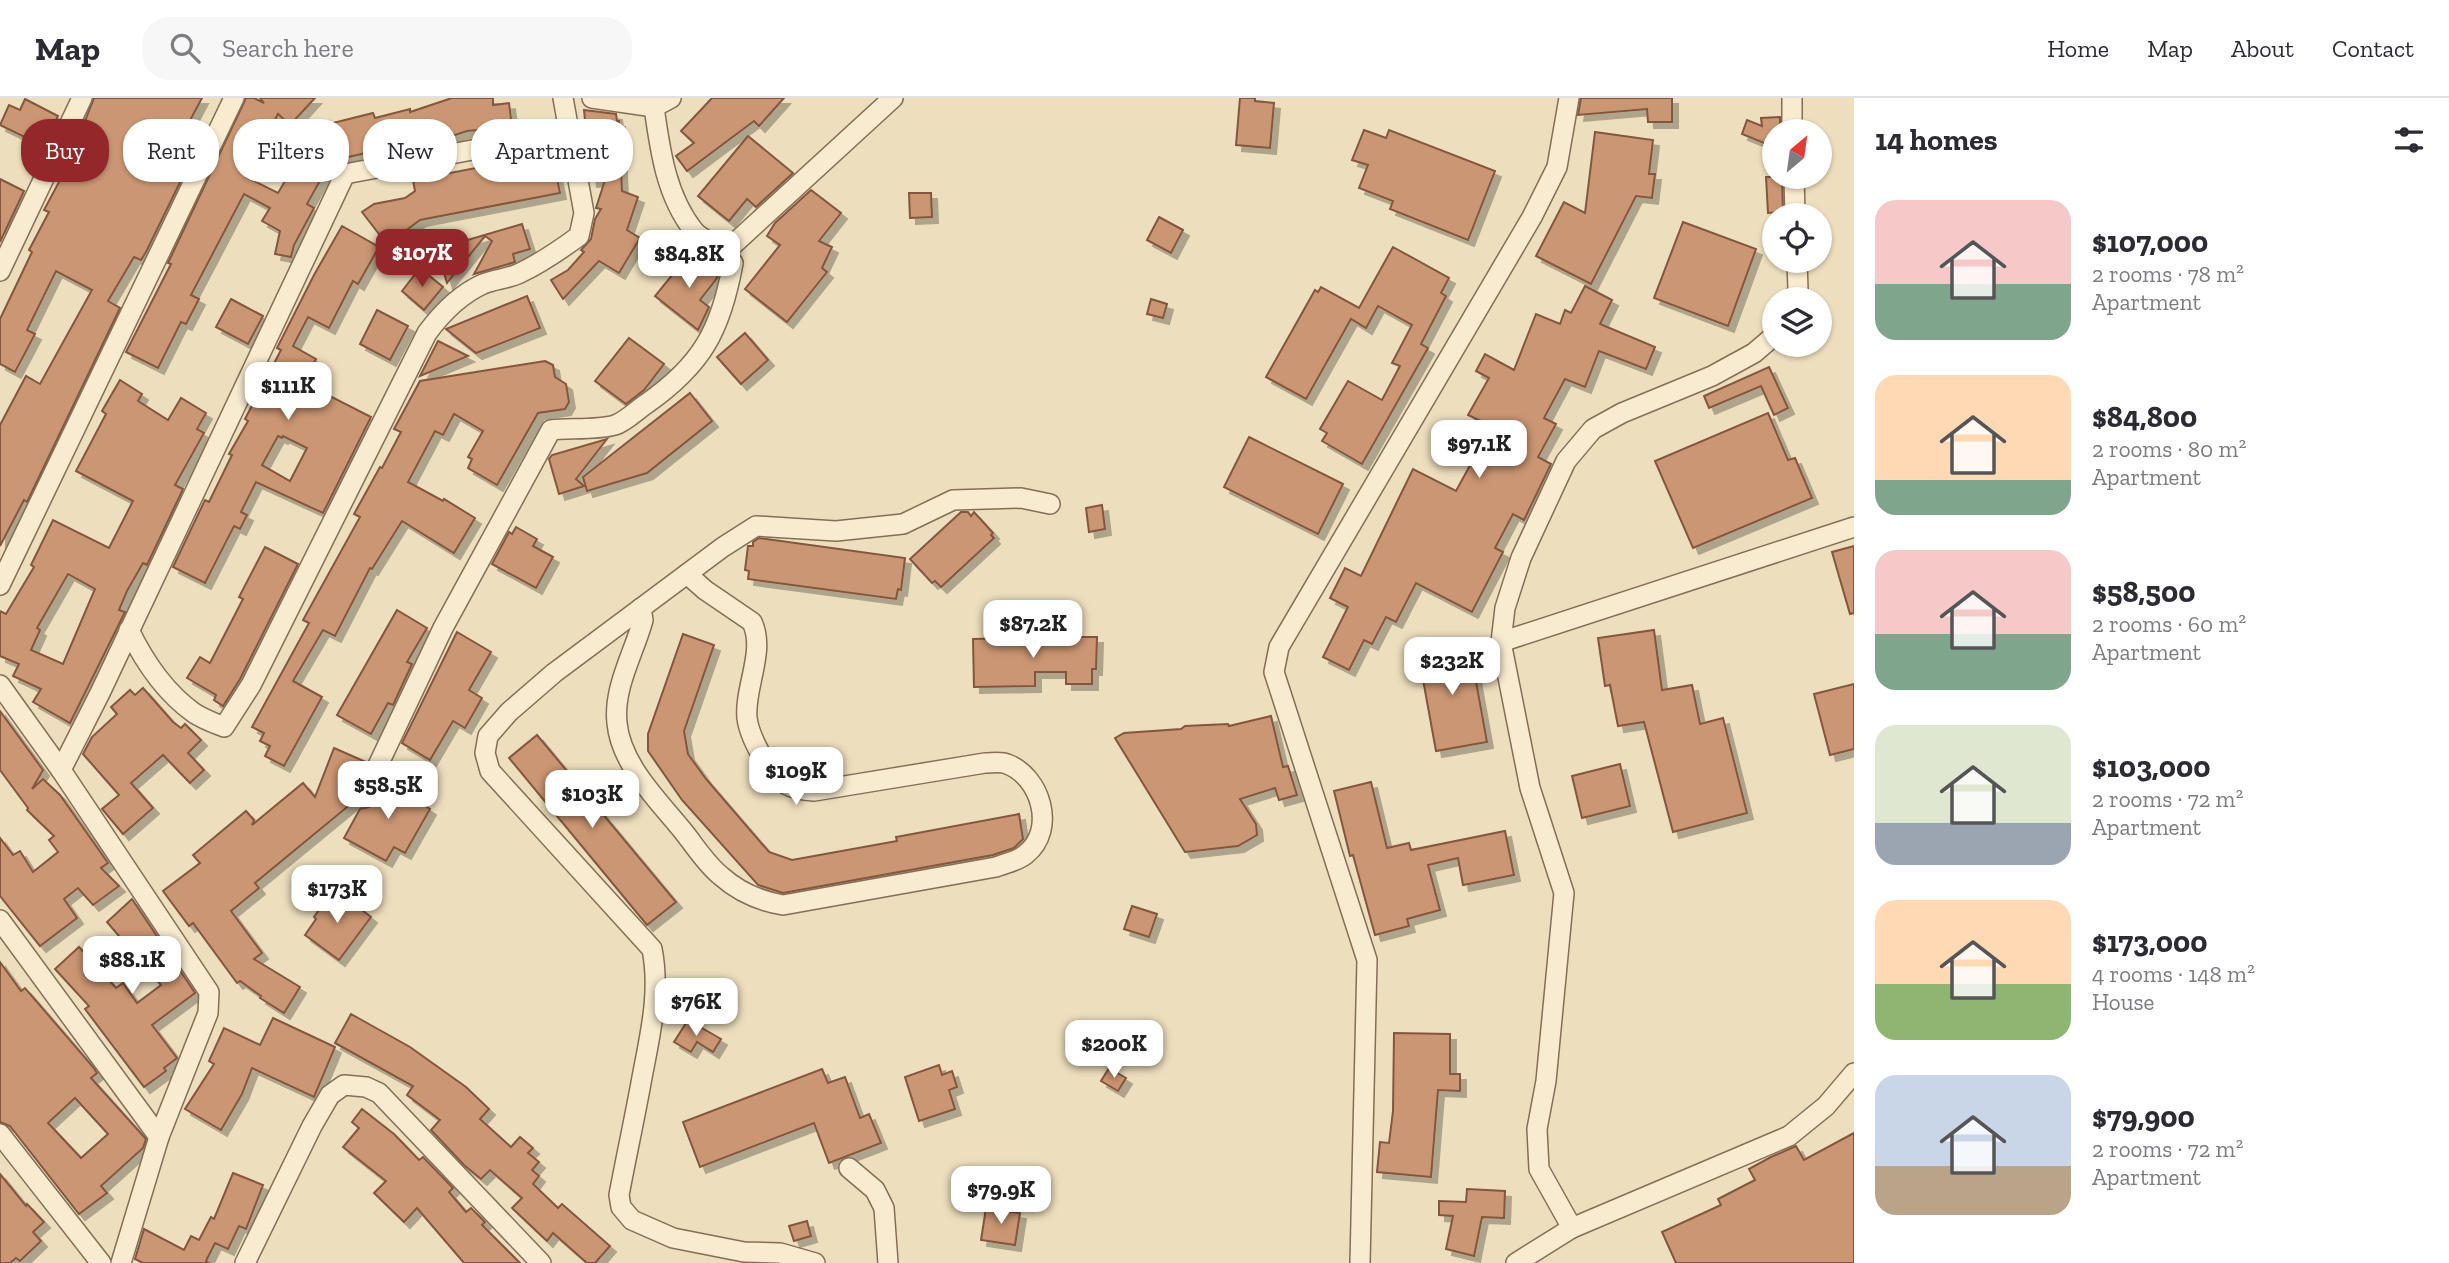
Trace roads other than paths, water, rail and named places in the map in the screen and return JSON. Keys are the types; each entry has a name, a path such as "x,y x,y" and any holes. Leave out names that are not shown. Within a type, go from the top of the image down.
{"street":[{"path":"0,271 82,98"},
{"path":"0,585 234,98"},
{"path":"563,98 566,119"},
{"path":"363,797 443,628 551,430 616,425 660,394 692,366 717,326 727,296 733,263 725,251 695,233 676,202 661,158 660,101 592,98"},
{"path":"725,251 893,98"},
{"path":"1360,1263 1367,960 1274,672 1279,647 1532,217 1557,167 1569,98"},
{"path":"1792,98 1792,119"},
{"path":"61,770 345,174 471,150"},
{"path":"129,630 138,648 172,695 196,715 224,727 251,685 426,333 437,319 470,291 485,283 519,274 579,236 584,213 578,182"},
{"path":"1572,1228 1539,1169 1537,1129 1546,1081 1564,893 1530,788 1501,642 1505,608 1521,558 1566,461 1593,429 1622,413 1712,376 1762,346"},
{"path":"815,1263 780,1253 744,1252 673,1238 632,1220 621,1207 619,1195 651,1033 655,968 652,949 490,771 485,753 488,736 509,712 554,673 756,526 836,531 903,524 953,500 1021,498 1050,504"},
{"path":"1501,642 1854,527"},
{"path":"641,608 643,620 618,698 616,721 619,739 642,780 685,835 720,876 742,892 763,902 783,905 996,867 1028,853 1040,832 1044,817 1041,803 1021,772 1009,765 985,763 814,791 798,790 782,783 771,771 756,746 747,720 757,646 752,622 705,590 687,574"},
{"path":"0,685 61,770 209,992 208,1013 159,1137 121,1263"},
{"path":"0,920 159,1137"},
{"path":"1516,1263 1572,1228 1789,1136 1826,1106 1854,1073"},
{"path":"245,1263 312,1126 330,1095 344,1085 366,1087 379,1093 541,1263"},
{"path":"0,1134 100,1263"},
{"path":"849,1168 875,1190 884,1208 888,1263"}]}
